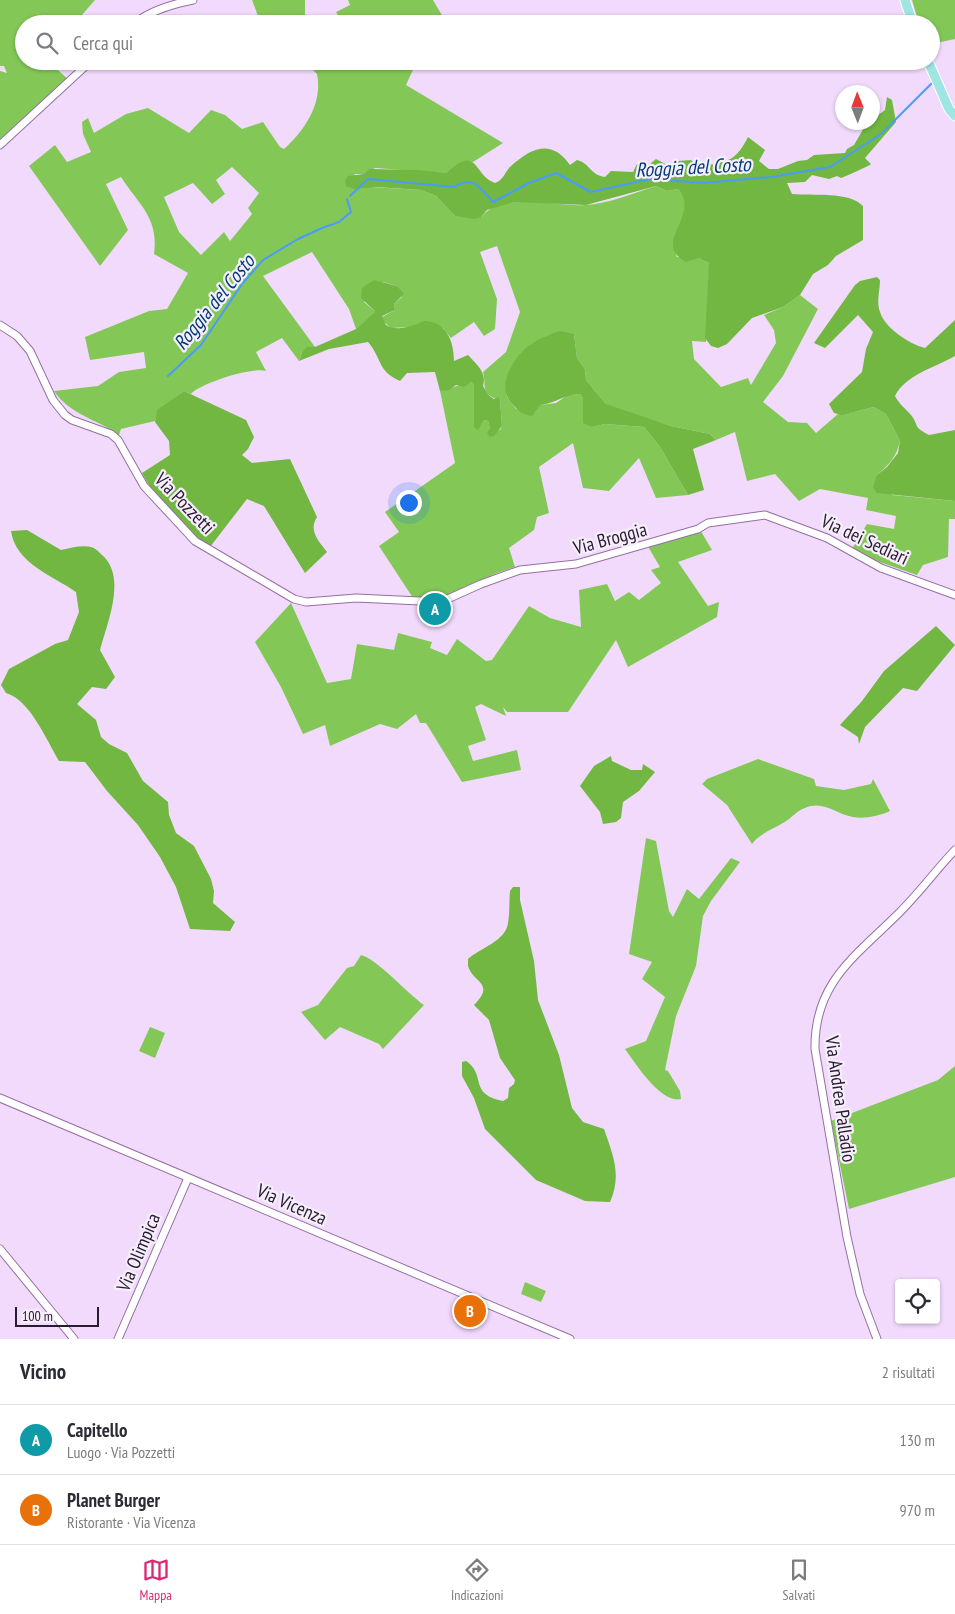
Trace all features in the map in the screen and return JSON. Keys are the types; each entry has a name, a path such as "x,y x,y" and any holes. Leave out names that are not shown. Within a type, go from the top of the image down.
{"main road":[{"path":"905,0 911,15"},
{"path":"932,70 949,109 955,116"}],"street":[{"path":"148,15 176,4 193,0"},
{"path":"1,144 81,70"},
{"name":"Via Pozzetti","path":"0,325 17,336 30,351 53,400 65,415 72,420 111,434 118,440 144,486 195,541 210,552 294,599 306,602 356,598 442,602"},
{"name":"Via Broggia","path":"442,602 513,572 576,564 682,534 708,523 765,515 788,522"},
{"name":"Via dei Sediari","path":"788,522 827,538 881,568 955,595"},
{"name":"Via Andrea Palladio","path":"877,1339 860,1294 848,1237 815,1049 816,1019 821,1002 840,972 901,911 955,850"},
{"name":"Via Vicenza","path":"0,1098 570,1339"},
{"name":"Via Olimpica","path":"118,1339 188,1178"},
{"path":"0,1249 74,1339"}],"green space":[{"path":"0,0 95,0 82,15 15,15 15,70 58,70 70,81 0,145 0,71 7,73 4,66 0,66"},
{"path":"252,0 305,0 305,15 258,15"},
{"path":"348,0 433,0 442,15 338,15 336,12 350,5"},
{"path":"912,0 955,0 955,39 940,42 940,15 916,15"},
{"path":"313,70 413,70 406,85 503,143 473,162 458,164 446,173 375,168 364,174 354,174 371,187 421,190 436,196 455,216 481,217 491,209 503,204 516,202 585,205 612,200 656,186 667,191 678,189 684,197 685,205 675,238 674,247 677,257 698,258 709,263 706,342 692,341 694,359 721,387 748,378 751,385 776,343 774,330 764,315 783,307 800,295 818,309 783,376 763,402 788,422 807,423 816,433 838,414 874,407 886,414 900,441 892,460 877,475 892,495 955,501 955,519 949,519 948,557 923,565 917,575 871,559 852,549 867,524 894,529 896,516 866,510 868,498 820,489 799,501 775,474 747,481 735,432 716,440 710,434 671,426 612,408 606,404 586,380 585,369 577,358 574,334 549,335 531,344 521,353 506,390 507,397 516,409 535,412 541,405 556,403 568,395 580,394 583,398 583,418 592,427 605,424 644,427 660,447 688,495 656,498 639,458 609,491 583,488 573,443 539,467 549,513 537,517 534,530 509,548 515,567 497,573 442,598 413,598 379,546 399,532 385,512 455,463 440,391 471,382 474,385 475,423 480,426 484,420 488,421 490,429 500,430 502,426 500,400 493,398 486,392 483,372 506,352 520,312 497,246 480,252 497,299 495,329 484,336 474,322 451,338 443,328 419,323 411,327 391,328 383,321 382,317 395,310 394,304 402,297 397,286 383,282 364,302 375,311 374,314 356,329 349,309 312,252 263,276 315,347 310,347 302,352 299,361 282,338 256,352 266,371 250,371 227,377 205,385 191,394 184,391 158,410 155,421 121,429 119,435 68,406 54,391 98,386 119,372 146,368 144,352 90,360 85,337 149,311 167,309 188,273 154,254 155,241 150,220 121,177 106,184 128,230 100,266 29,166 55,145 67,162 91,152 83,134 82,122 88,118 94,133 126,114 148,108 189,133 211,110 225,115 242,129 263,122 280,147 284,149 292,142 311,115 315,105 318,85 317,74","holes":["232,167 259,193 248,208 252,214 230,241 224,232 201,255 179,232 164,197 193,183 212,204 225,194 216,180"]},
{"path":"887,97 892,100 896,122 865,158 871,164 841,178 837,176 829,179 812,175 805,182 787,183 792,194 840,196 857,201 863,206 863,240 836,256 828,265 813,274 800,295 783,307 752,318 727,344 718,348 711,346 705,338 709,263 698,258 686,262 676,254 673,246 674,237 684,209 684,199 678,189 667,191 656,186 586,205 514,202 487,210 481,217 474,219 455,216 436,196 421,190 376,187 354,189 346,186 345,180 348,176 364,174 370,169 418,170 446,173 464,161 470,161 488,179 495,183 519,159 534,150 542,149 556,152 570,165 577,160 585,164 596,174 605,177 611,171 633,172 637,164 650,164 656,159 671,167 678,161 691,160 701,169 708,164 717,165 721,161 728,160 734,156 748,137 765,150 759,161 769,169 778,169 798,161 807,160 814,155 845,153 847,149 854,145 863,130 880,130 880,114 885,110"},
{"path":"877,277 880,280 878,304 883,318 892,329 912,343 925,348 955,320 955,356 913,377 906,382 895,396 914,419 918,428 929,435 955,430 955,501 877,493 873,487 877,475 887,467 898,453 900,441 886,414 874,407 842,415 834,413 829,404 862,372 866,349 873,332 858,315 825,348 814,343 855,285 860,281"},
{"path":"374,280 397,286 404,294 394,304 395,310 382,316 386,325 400,328 424,321 438,324 443,328 450,340 454,361 468,355 478,366 484,377 483,386 486,392 492,398 498,397 500,400 502,426 494,436 490,437 487,433 490,429 488,421 484,420 478,430 474,427 474,385 471,382 464,387 456,385 449,390 440,391 435,372 407,373 400,381 387,373 368,342 329,349 299,361 302,352 307,347 315,347 356,329 374,313 375,311 361,298 362,288"},
{"path":"560,331 574,334 577,358 585,369 586,380 606,404 671,426 710,434 716,440 693,449 704,490 688,495 660,447 644,427 605,424 592,427 583,423 583,398 580,394 570,395 541,405 532,416 522,413 515,407 506,394 505,386 514,362 531,344"},
{"path":"184,391 246,420 254,437 248,449 242,455 252,463 290,459 317,517 314,531 327,552 305,573 264,506 247,499 210,547 181,524 163,505 148,484 142,473 170,455 169,441 155,422 157,410"},
{"path":"699,528 712,550 678,562 708,606 719,602 717,617 628,667 616,640 568,712 507,712 503,707 506,716 481,704 475,707 486,740 468,746 473,761 517,750 521,770 462,782 426,723 420,723 416,714 397,729 380,724 330,746 325,725 303,734 281,687 255,642 291,603 327,683 351,679 357,644 394,650 398,633 432,642 430,648 447,655 457,639 486,661 492,660 529,606 550,618 581,627 579,590 607,584 615,601 629,592 639,600 661,583 651,570 660,567 647,545"},
{"path":"27,530 61,550 92,547 109,563 113,574 113,600 111,614 100,650 115,677 106,689 92,687 77,704 96,720 101,737 109,744 127,753 143,781 168,802 169,815 176,833 194,846 211,879 214,891 213,903 235,922 230,931 190,929 176,887 160,857 138,825 107,791 85,762 59,761 37,721 23,703 6,693 1,685 9,669 55,644 68,640 79,612 76,592 36,568 20,552 14,542 11,531"},
{"path":"936,626 955,645 917,691 903,688 865,727 859,744 858,737 840,725 862,701 884,671"},
{"path":"611,756 612,761 631,770 642,770 643,764 655,772 639,791 623,802 621,818 616,822 603,824 600,812 580,786 594,766"},
{"path":"758,759 814,779 816,786 844,790 871,784 873,779 890,811 872,817 858,818 824,807 812,806 799,811 786,821 762,834 752,844 727,805 702,784 707,779"},
{"path":"646,838 656,841 669,911 673,917 687,889 699,899 731,858 740,862 711,901 703,916 696,966 676,1016 665,1070 668,1071 680,1091 681,1099 673,1099 657,1089 642,1073 625,1049 646,1041 665,997 642,979 652,962 629,954"},
{"path":"513,887 520,887 520,900 534,961 538,1000 559,1055 572,1108 583,1122 604,1129 610,1148 616,1174 614,1192 610,1202 585,1201 536,1180 485,1129 474,1098 462,1076 462,1062 466,1061 476,1072 481,1089 485,1094 503,1101 508,1098 509,1088 514,1084 515,1080 500,1058 489,1020 474,1005 483,992 483,987 468,966 468,959 503,935 509,919 510,891"},
{"path":"361,955 383,969 424,1005 383,1049 379,1044 340,1027 325,1040 301,1012 318,1005 347,968 354,966"},
{"path":"150,1027 165,1033 155,1058 139,1051"},
{"path":"955,1066 955,1177 849,1209 831,1121 938,1080"},
{"path":"525,1282 546,1291 541,1302 521,1294"}],"waterway":[{"name":"Roggia del Costo","path":"350,196 368,179 454,187 467,182 480,187 493,202 529,183 556,173 591,192 650,179 703,183 771,177 830,167 881,134 933,82"},
{"name":"Roggia del Costo","path":"168,376 201,345 242,284 263,260 298,239 339,222 351,212 347,199"}],"place":[{"name":"Capitello","path":"435,609"},
{"name":"Planet Burger","path":"470,1311"}]}
